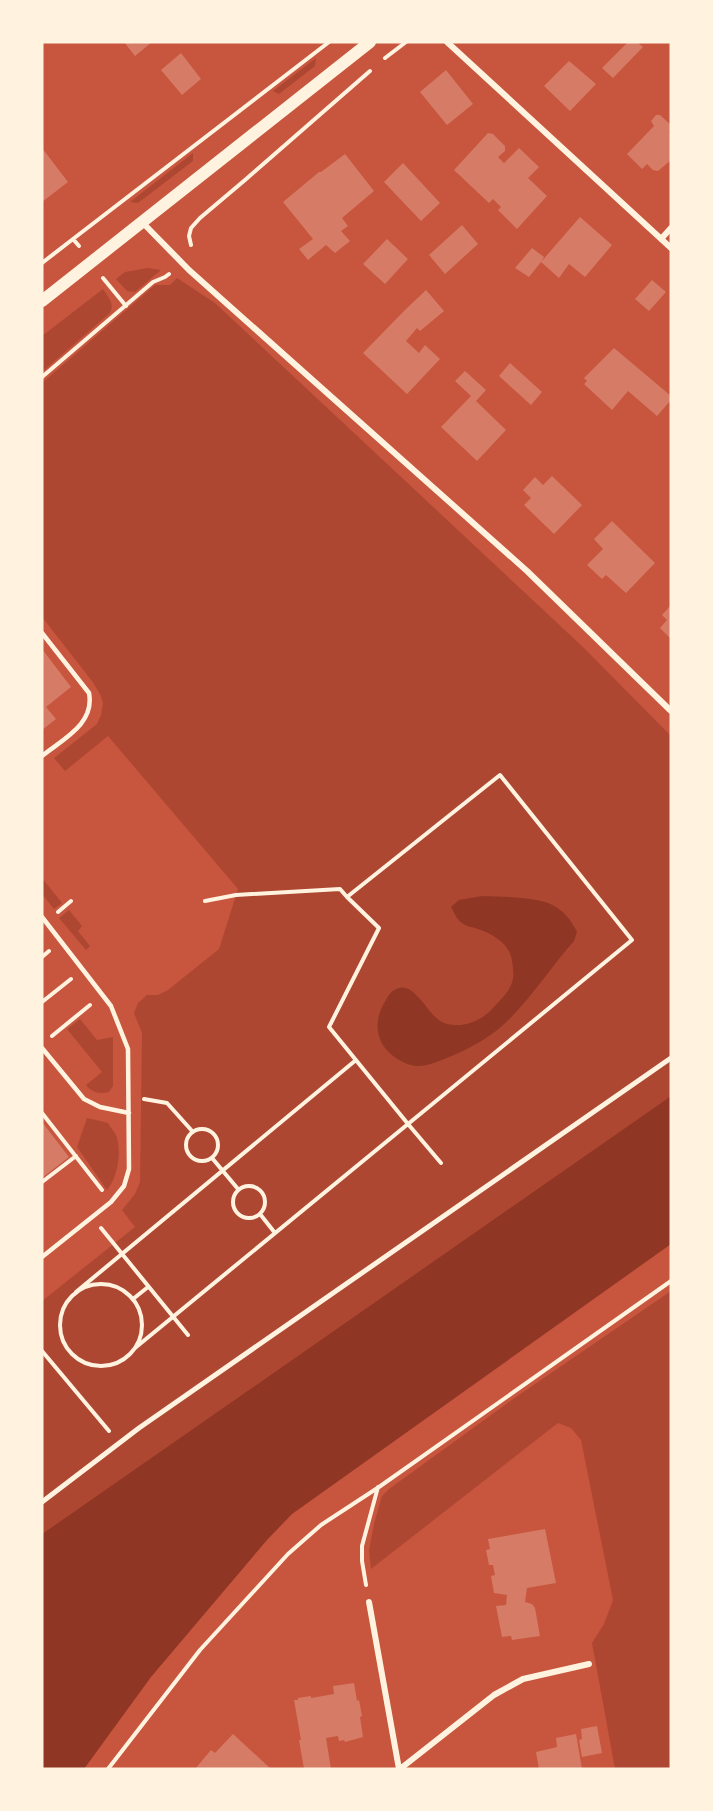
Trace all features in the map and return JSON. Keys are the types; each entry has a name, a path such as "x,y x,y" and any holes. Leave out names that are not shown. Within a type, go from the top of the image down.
{"main road":[{"path":"44,295 142,222 370,42"}],"street":[{"path":"447,42 671,248"},
{"path":"142,222 181,262 527,571 671,711"},
{"path":"662,239 671,228"},
{"path":"42,1502 139,1428 671,1058"},
{"path":"369,1602 399,1769 494,1695 509,1686 523,1679 589,1664"}],"lane":[{"path":"42,633 89,693 91,704 88,716 81,725 42,756"},
{"path":"42,917 111,1006 128,1049 129,1113 129,1169 124,1186 111,1202 42,1257"},
{"path":"42,1048 84,1099 100,1107 129,1113"}],"path":[{"path":"42,378 153,282 165,277 194,250 189,236 191,228 200,218 406,42"},
{"path":"42,263 73,239"},
{"path":"347,897 500,775 632,940 125,1358 113,1365 98,1366 84,1363 72,1355 64,1343 60,1330 61,1316 66,1302 356,1060"},
{"path":"205,901 236,895 340,889 379,928 329,1027 441,1163"},
{"path":"42,1002 83,969"},
{"path":"51,1037 103,995"},
{"path":"128,1098 167,1102 193,1132"},
{"path":"42,1113 111,1202"},
{"path":"207,1129 216,1136 219,1146 212,1158 199,1161 190,1155 186,1146 193,1132 207,1129"},
{"path":"42,1182 76,1156"},
{"path":"212,1158 238,1190"},
{"path":"249,1186 259,1189 265,1203 260,1214 246,1218 236,1212 232,1203 238,1190 249,1186"},
{"path":"260,1214 275,1233"},
{"path":"92,1217 188,1335"},
{"path":"108,1769 200,1650 288,1554 321,1526 671,1281"},
{"path":"76,1292 88,1286 100,1284 112,1285 124,1290 140,1310 141,1336 135,1348"},
{"path":"133,1299 148,1287"},
{"path":"42,1351 119,1443"},
{"path":"369,1602 362,1561 362,1546 378,1487"}],"shaded area":[{"path":"316,58 315,66 279,94 273,91"},
{"path":"193,153 193,161 138,203 130,202"},
{"path":"148,268 161,270 135,292 127,291 116,279 125,272"},
{"path":"177,278 215,303 583,647 671,736 671,1096 42,1534 42,1301 135,1227 122,1210 135,1194 140,1182 142,1033 134,1013 138,1003 147,995 158,995 168,990 219,949 238,889 108,736 65,771 54,758 97,724 103,703 92,681 42,617 42,383 155,285 170,285"},
{"path":"103,289 111,304 110,313 42,372 42,336"},
{"path":"42,878 62,903 54,909 42,894"},
{"path":"482,896 520,898 549,903 563,912 571,921 577,932 574,941 527,1000 496,1031 472,1047 436,1062 420,1066 404,1063 386,1049 378,1034 378,1017 388,996 393,991 399,988 410,990 439,1020 444,1023 461,1025 474,1022 486,1015 510,988 513,973 511,955 508,950 495,937 462,923 451,907 459,900"},
{"path":"69,910 82,926 78,931 90,946 86,950 59,918"},
{"path":"80,1019 97,1040 113,1037 113,1086 109,1092 96,1092 86,1085 102,1072 67,1029"},
{"path":"671,1096 671,1244 292,1514 267,1540 151,1677 84,1769 42,1769 42,1534"},
{"path":"87,1118 108,1123 118,1141 119,1156 116,1171 107,1190 77,1147"},
{"path":"671,1291 671,1769 615,1769 592,1643 604,1624 613,1600 581,1440 571,1428 558,1423 371,1569 369,1550 382,1496 389,1489 516,1397"}],"building":[{"path":"124,42 152,42 135,56"},
{"path":"628,42 637,42 643,47 613,78 602,68"},
{"path":"181,53 201,79 182,95 161,70"},
{"path":"569,61 596,84 570,111 544,86"},
{"path":"446,70 473,104 447,125 420,92"},
{"path":"656,115 660,115 671,125 669,132 671,134 671,160 658,171 653,170 647,164 642,169 627,154 654,126 651,121"},
{"path":"488,133 493,134 505,146 505,151 498,157 504,163 519,148 539,167 528,178 547,196 517,229 498,210 501,207 493,199 489,203 454,170"},
{"path":"42,148 68,182 42,202"},
{"path":"345,154 374,191 342,218 348,226 341,231 350,241 335,253 326,245 308,260 299,249 313,239 283,202"},
{"path":"403,163 440,203 421,221 384,182"},
{"path":"580,217 612,245 585,277 569,264 559,278 541,262"},
{"path":"462,225 478,244 445,274 429,255"},
{"path":"387,239 408,259 385,284 363,264"},
{"path":"532,248 544,257 529,277 515,268"},
{"path":"652,280 666,292 649,311 635,299"},
{"path":"426,290 444,311 420,331 417,328 406,341 419,353 425,345 440,359 407,394 363,353"},
{"path":"614,348 671,396 671,400 657,416 628,391 612,410 584,384 587,381 584,378"},
{"path":"510,363 542,392 531,405 499,376"},
{"path":"465,371 486,390 476,401 506,430 477,461 441,427 471,396 455,381"},
{"path":"552,476 582,505 554,534 524,505 531,498 523,490 535,477 543,485"},
{"path":"612,521 655,563 626,593 606,575 602,579 587,565 603,549 594,539"},
{"path":"671,605 671,639 660,628 667,620 662,615"},
{"path":"42,649 71,687 46,707 56,719 42,730"},
{"path":"42,1122 69,1157 42,1178"},
{"path":"545,1529 556,1583 527,1588 525,1602 532,1604 535,1608 540,1636 512,1640 511,1636 502,1637 496,1606 506,1605 507,1595 494,1593 491,1576 495,1575 493,1565 489,1565 486,1550 490,1549 488,1539"},
{"path":"354,1683 362,1716 360,1717 363,1737 345,1742 344,1740 339,1741 338,1736 326,1738 331,1769 304,1769 294,1700 334,1694 333,1686"},
{"path":"597,1726 602,1753 582,1757 579,1740 582,1739 581,1729"},
{"path":"233,1734 271,1769 195,1769 211,1750 215,1753"},
{"path":"576,1734 582,1769 539,1769 536,1752 557,1747 556,1738"}]}
